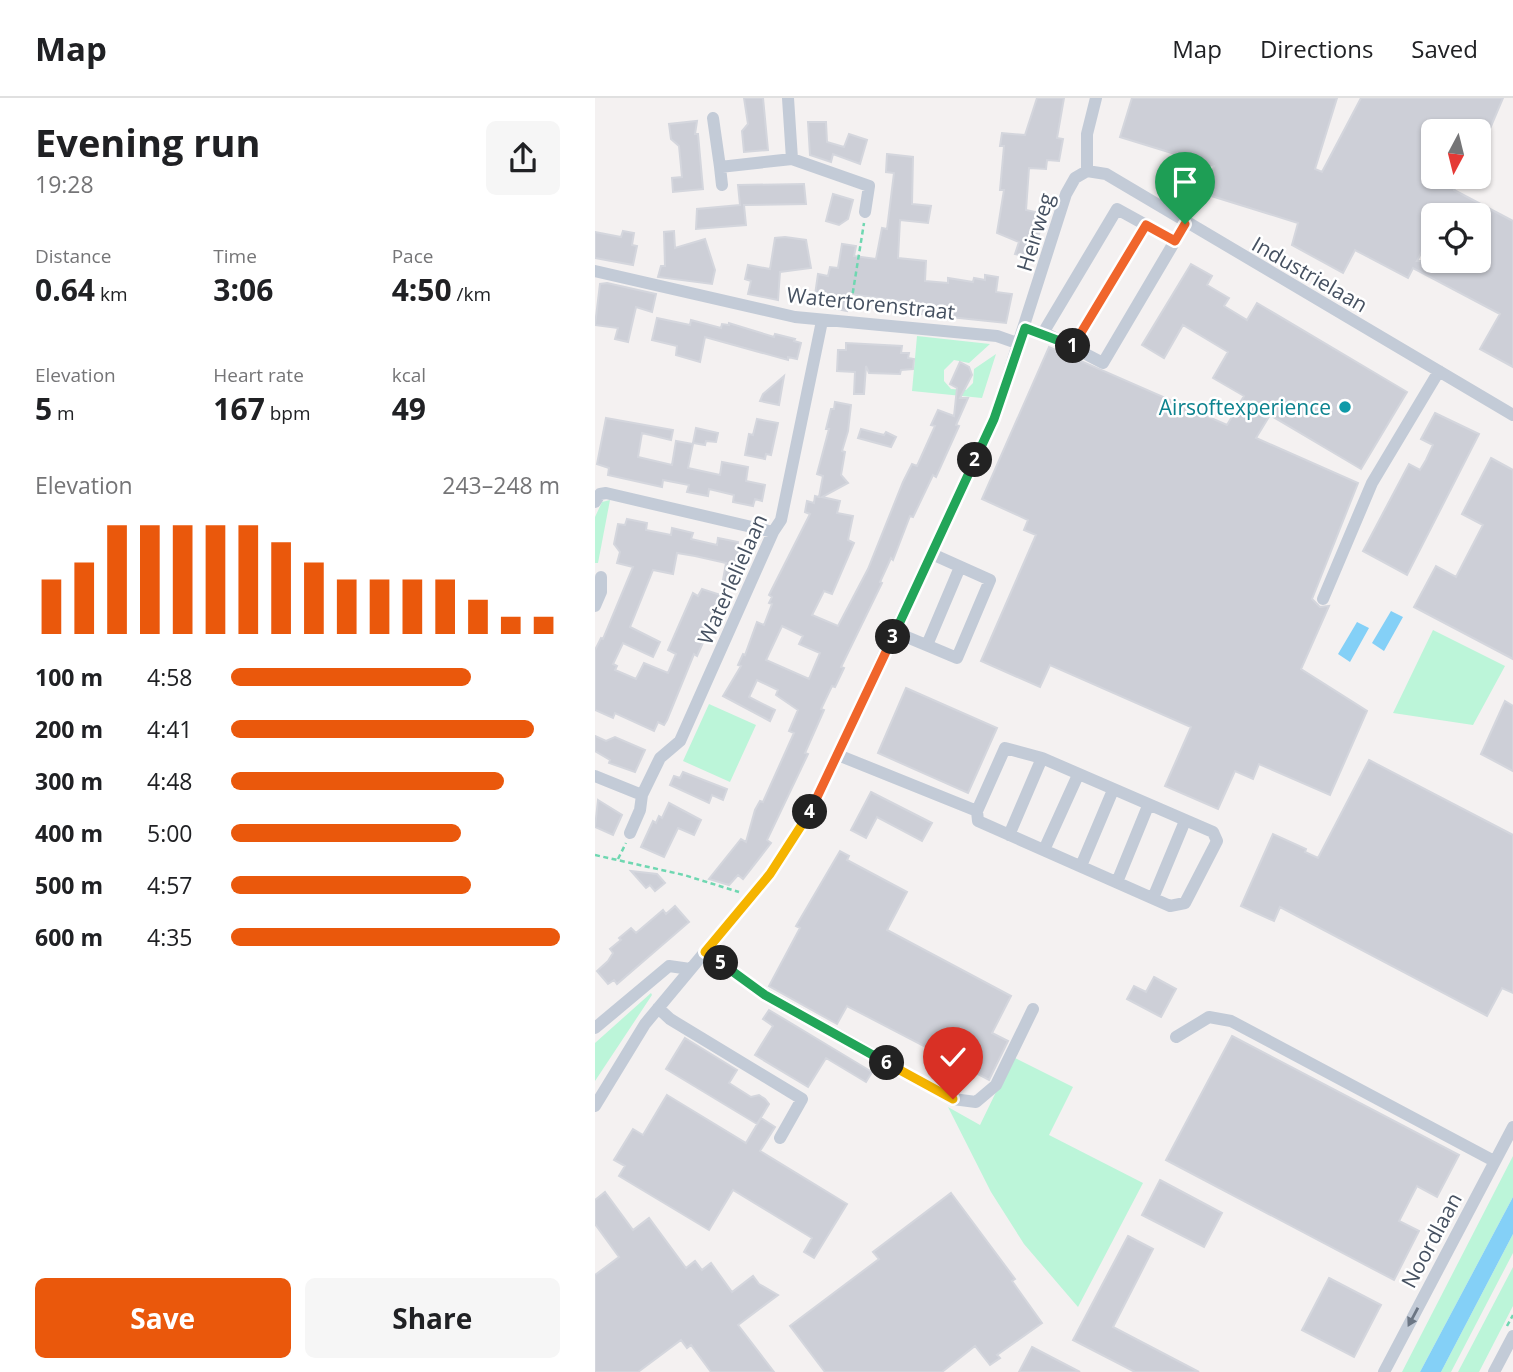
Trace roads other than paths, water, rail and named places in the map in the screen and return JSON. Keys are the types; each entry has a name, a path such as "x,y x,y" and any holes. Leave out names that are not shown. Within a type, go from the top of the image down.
{"street":[{"path":"788,98 792,159"},
{"path":"1087,171 1087,134 1096,98"},
{"path":"713,118 722,185"},
{"path":"720,167 792,159 869,186 865,212"},
{"name":"Industrielaan","path":"1087,171 1106,174 1185,224 1513,415"},
{"name":"Heirweg","path":"595,1106 613,1072 658,1008 752,897 809,814 994,419 1066,194 1075,178 1087,171"},
{"path":"1043,333 1117,209 1175,241"},
{"path":"1025,328 1043,333 1103,363 1185,224"},
{"path":"1072,347 1146,225"},
{"name":"Watertorenstraat","path":"595,271 822,321 997,336 1020,344"},
{"name":"Waterlelielaan","path":"630,833 640,810 642,795 660,758 680,741 773,532 781,520 822,321"},
{"path":"1323,599 1372,483 1439,371"},
{"path":"595,502 600,494 606,493 773,532"},
{"path":"895,632 957,658 990,580 932,554"},
{"path":"927,645 960,567"},
{"path":"595,606 601,592 601,577"},
{"path":"1005,748 1042,758 1213,832 1217,841 1185,903 1170,906 978,821 977,811 1005,748"},
{"path":"838,755 977,811"},
{"path":"1009,835 1042,758"},
{"path":"1044,850 1078,775"},
{"path":"595,776 642,795"},
{"path":"1081,866 1112,790"},
{"path":"1117,882 1148,806"},
{"path":"1153,898 1185,821"},
{"path":"705,952 765,995 953,1099 976,1102 990,1093 1033,1009"},
{"path":"595,1028 669,966 690,970"},
{"path":"658,1008 670,1019 802,1098 780,1138"},
{"path":"1176,1037 1209,1017 1231,1020 1494,1161"},
{"name":"Noordlaan","path":"1384,1372 1513,1127"},
{"path":"1494,1372 1513,1336"}],"water":[{"path":"1391,611 1403,617 1384,651 1372,643"},
{"path":"1357,622 1369,628 1350,662 1338,654"},
{"path":"1513,1197 1513,1234 1441,1372 1420,1372"}],"place":[{"name":"Airsoftexperience","path":"1345,407"}]}
